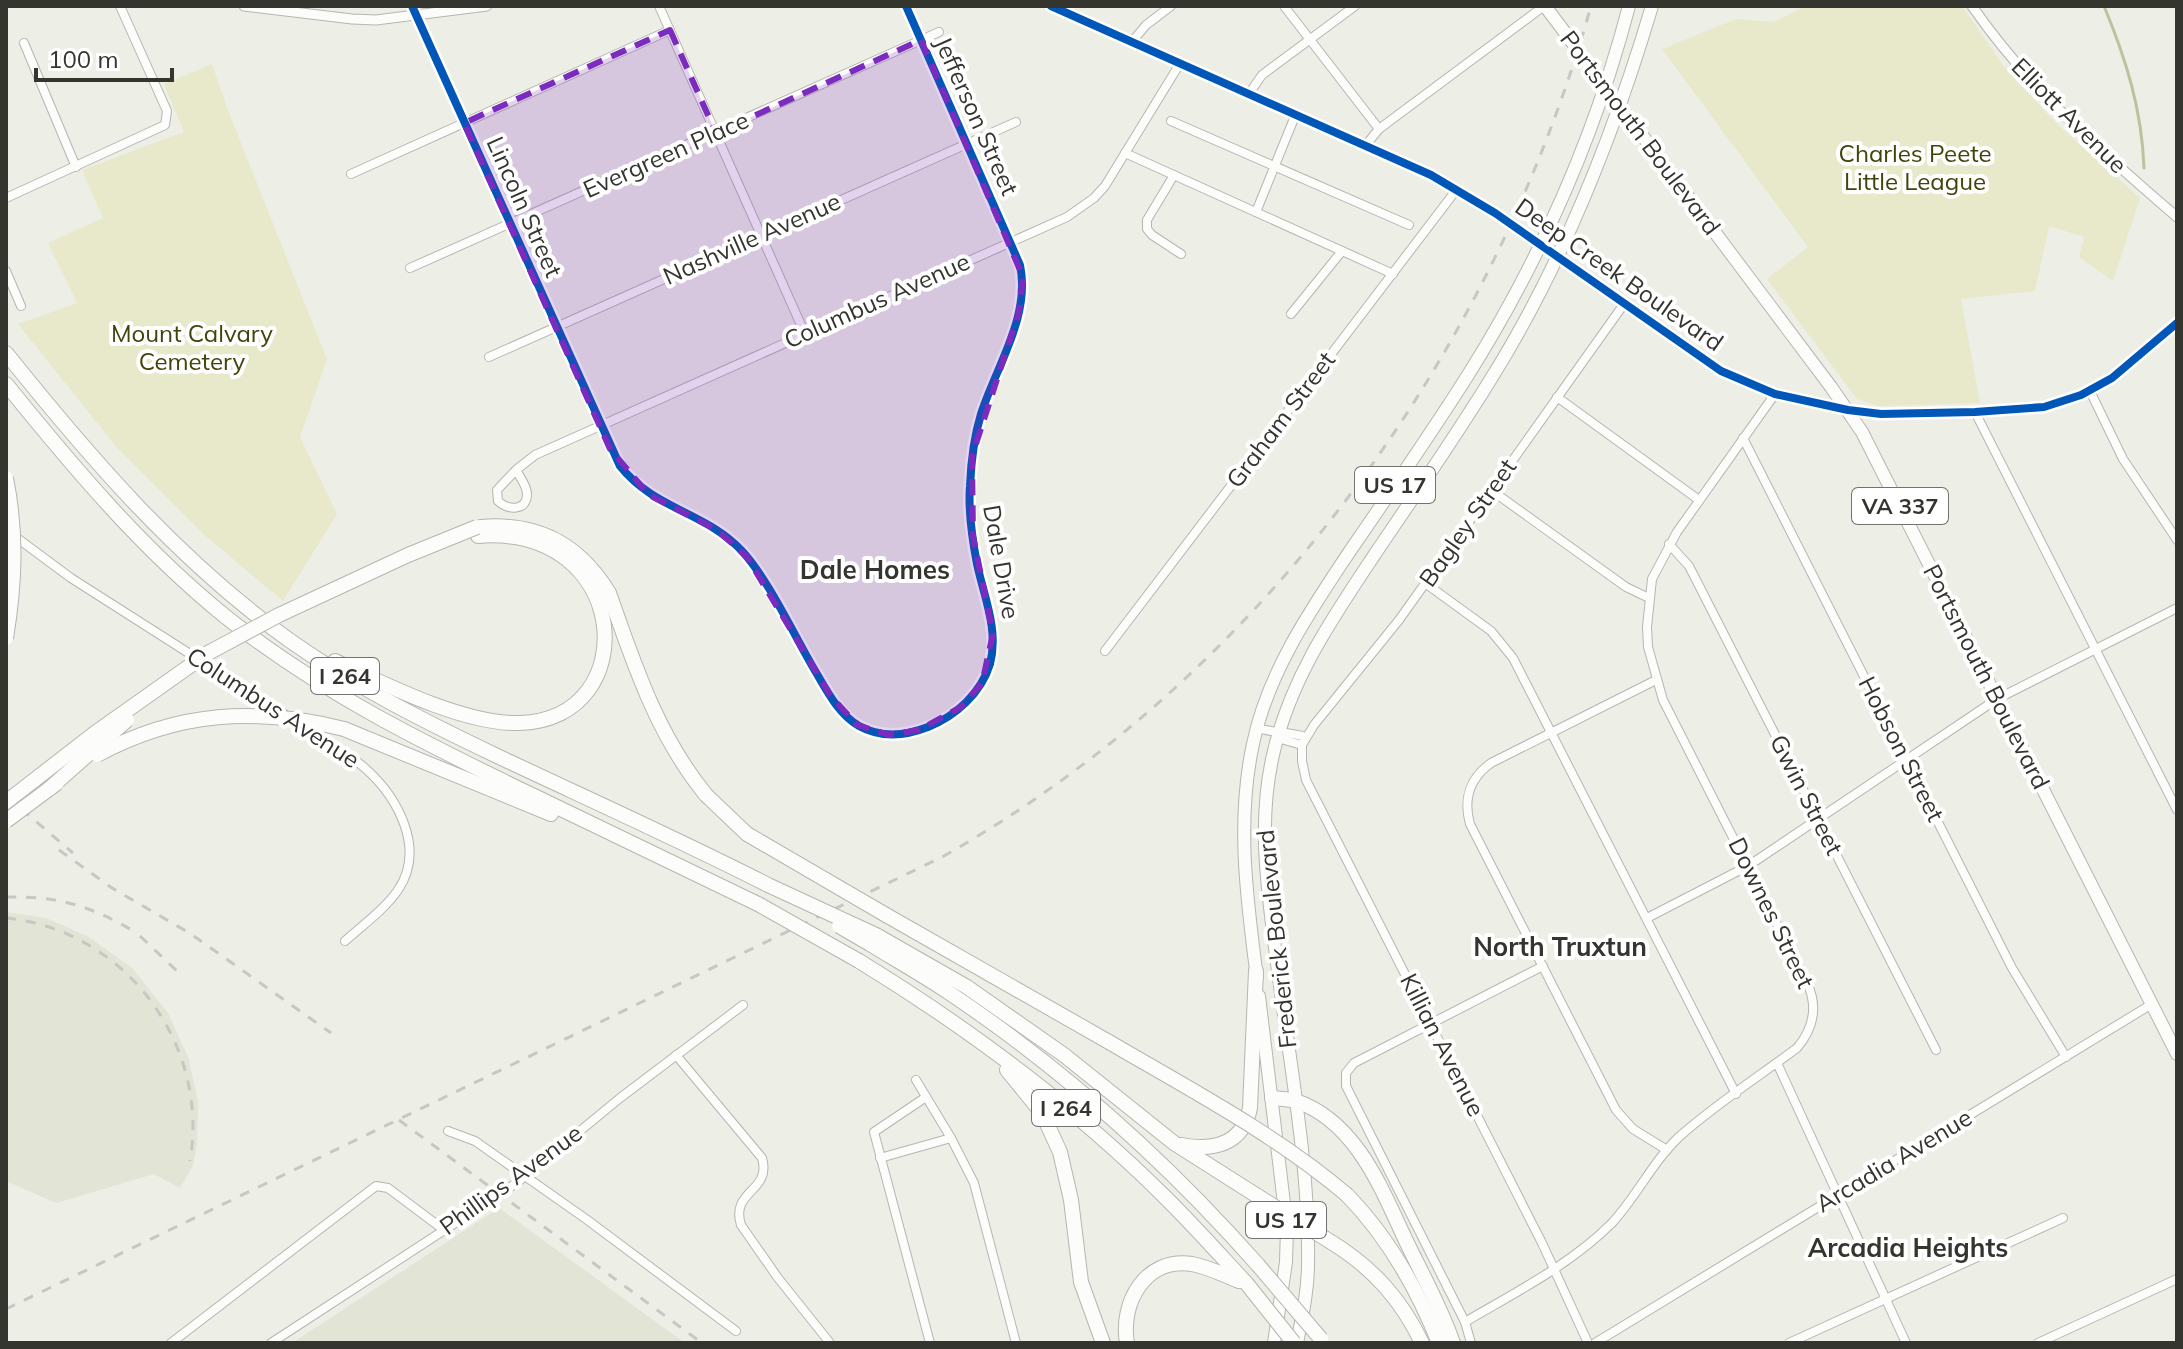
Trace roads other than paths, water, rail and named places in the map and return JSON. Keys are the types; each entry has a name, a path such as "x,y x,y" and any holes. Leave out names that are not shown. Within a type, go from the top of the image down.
{"highway":[{"name":"I 264","path":"6,353 73,436 151,523 222,588 291,641 360,686 433,725 768,885 873,939 1054,1070 1149,1153 1258,1265 1322,1341"},
{"name":"I 264","path":"6,384 103,501 145,545 216,608 275,654 333,693 418,740 758,904 859,961 985,1044 1078,1118 1167,1200 1247,1284 1295,1343"},
{"path":"6,478 15,557 15,583 6,638"},
{"path":"6,802 107,724 208,653 279,615 408,555 477,531 515,526 541,532 565,544 599,576 609,593 662,731 691,777 747,834 1258,1129 1315,1168 1347,1195 1378,1230 1417,1294 1439,1343"},
{"path":"49,789 133,715 205,663 292,618 477,531 523,538 553,549 577,568 595,593 605,623 605,652 594,679 576,701 550,717 522,723 494,720 427,702 291,641"},
{"path":"6,821 93,757 118,743 181,722 254,714 286,717 344,729 483,785 758,904"},
{"path":"873,939 988,1002 1064,1055 1174,1143 1367,1266 1404,1309 1422,1343"},
{"path":"859,961 1003,1067 1031,1096 1042,1113 1055,1139 1066,1173 1081,1282 1103,1343"},
{"path":"1174,1143 1216,1147 1234,1139 1245,1125 1250,1108 1256,971"},
{"path":"1272,1098 1295,1101 1320,1115 1357,1148 1432,1290 1453,1343"},
{"path":"1127,1343 1125,1322 1131,1298 1141,1282 1158,1269 1181,1263 1192,1264 1247,1284"}],"main road":[{"name":"Portsmouth Boulevard","path":"1544,6 1848,410 1880,466 2177,1054"},
{"name":"Frederick Boulevard","path":"1274,1343 1286,1262 1287,1228 1243,842 1248,770 1257,728 1271,687 1301,626 1469,374 1507,309 1572,174 1605,85 1629,6"},
{"name":"Frederick Boulevard","path":"1295,1343 1308,1265 1306,1208 1264,839 1267,789 1279,734 1298,679 1323,631 1489,382 1557,257 1620,106 1652,6"}],"street":[{"path":"6,198 161,129 167,120 167,111 120,6"},
{"path":"244,6 352,19 487,6"},
{"path":"659,6 805,334"},
{"name":"Jefferson Street","path":"906,6 1010,242"},
{"name":"Deep Creek Boulevard","path":"1051,6 1457,189 1721,371 1775,394 1848,410 1915,414 2044,407 2090,391 2129,365 2177,323"},
{"path":"1131,43 1146,25 1171,6"},
{"path":"1284,6 1379,129"},
{"path":"1248,95 1262,75 1355,6"},
{"path":"1365,146 1379,129 1544,6"},
{"name":"Elliott Avenue","path":"1972,6 2019,70 2054,107 2177,217"},
{"name":"Lincoln Street","path":"414,11 600,425"},
{"path":"351,174 670,30"},
{"name":"Evergreen Place","path":"410,268 939,32"},
{"path":"24,43 76,167"},
{"name":"Columbus Avenue","path":"516,470 527,497 518,508 509,508 498,501 497,490 516,470 535,455 1081,209 1105,186 1179,65"},
{"path":"1256,212 1295,116"},
{"path":"1171,121 1409,225"},
{"name":"Nashville Avenue","path":"489,357 1016,122"},
{"path":"1125,153 1393,274"},
{"path":"1174,175 1147,220 1147,229 1181,254"},
{"name":"Graham Street","path":"1105,651 1457,189"},
{"name":"Dale Drive","path":"600,425 620,466 636,485 649,495 717,530 747,557 845,716 868,730 889,735 934,724 972,696 988,671 993,647 992,621 973,536 969,487 980,417 1022,300 1020,265 1010,242"},
{"path":"1291,314 1342,251"},
{"path":"6,271 21,306"},
{"name":"Bagley Street","path":"1304,741 1376,651 1624,304"},
{"path":"2090,391 2123,459 2177,540"},
{"name":"Downes Street","path":"1465,1322 1554,1268 1610,1224 1642,1187 1667,1150 1692,1126 1804,1040 1813,1020 1813,1001 1808,985 1663,700 1648,647 1652,579 1669,544 1775,394"},
{"path":"1557,397 1699,500"},
{"path":"1975,412 2177,810"},
{"name":"Hobson Street","path":"1743,438 2025,993 2066,1057"},
{"path":"1491,490 1626,587 1649,598"},
{"name":"Columbus Avenue","path":"6,530 71,578 355,760 380,784 403,820 410,860 398,890 345,941"},
{"name":"Gwin Street","path":"1669,544 1689,566 1936,1050"},
{"path":"1425,583 1491,631 1513,658 1736,1094"},
{"path":"1647,918 1748,866 1997,699 2177,608"},
{"path":"1656,680 1483,769 1470,787 1466,805 1470,824 1616,1110 1633,1129 1667,1150"},
{"path":"1257,728 1279,734 1281,739 1304,741"},
{"name":"Killian Avenue","path":"1304,741 1302,761 1306,780 1554,1268 1588,1343"},
{"path":"1471,1343 1465,1322 1346,1086 1346,1073 1358,1061 1543,966"},
{"name":"Arcadia Avenue","path":"1595,1343 2152,1004"},
{"name":"Phillips Avenue","path":"271,1343 525,1176 743,1005"},
{"path":"676,1055 762,1158 762,1180 740,1203 741,1225 830,1343"},
{"path":"1777,1063 1906,1343"},
{"path":"916,1080 969,1171 982,1207 1016,1343"},
{"path":"926,1097 874,1132 930,1343"},
{"path":"448,1131 475,1141 736,1331"},
{"path":"880,1158 951,1138"},
{"path":"171,1343 372,1187 381,1185 391,1190 444,1230"},
{"path":"1789,1343 2063,1218"},
{"path":"2038,1343 2177,1279"}],"waterway":[{"path":"2104,6 2132,85 2144,168"}],"railway":[{"path":"6,1309 942,857 1058,783 1164,697 1262,601 1349,496 1427,382 1493,262 1548,136 1591,6"},
{"path":"6,796 73,853"},
{"path":"59,850 112,888 191,934 331,1033"},
{"path":"6,897 43,898 74,904 137,933"},
{"path":"6,918 49,927 88,945 122,969 150,1000 172,1036 186,1075 193,1117 190,1161"},
{"path":"140,936 178,972"},
{"path":"399,1120 702,1343"}],"district":[{"name":"Dale Homes","path":"875,570"},
{"name":"North Truxtun","path":"1560,947"},
{"name":"Arcadia Heights","path":"1908,1248"}],"park label":[{"name":"Charles Peete Little League","path":"1915,168"},
{"name":"Mount Calvary Cemetery","path":"192,348"}]}
